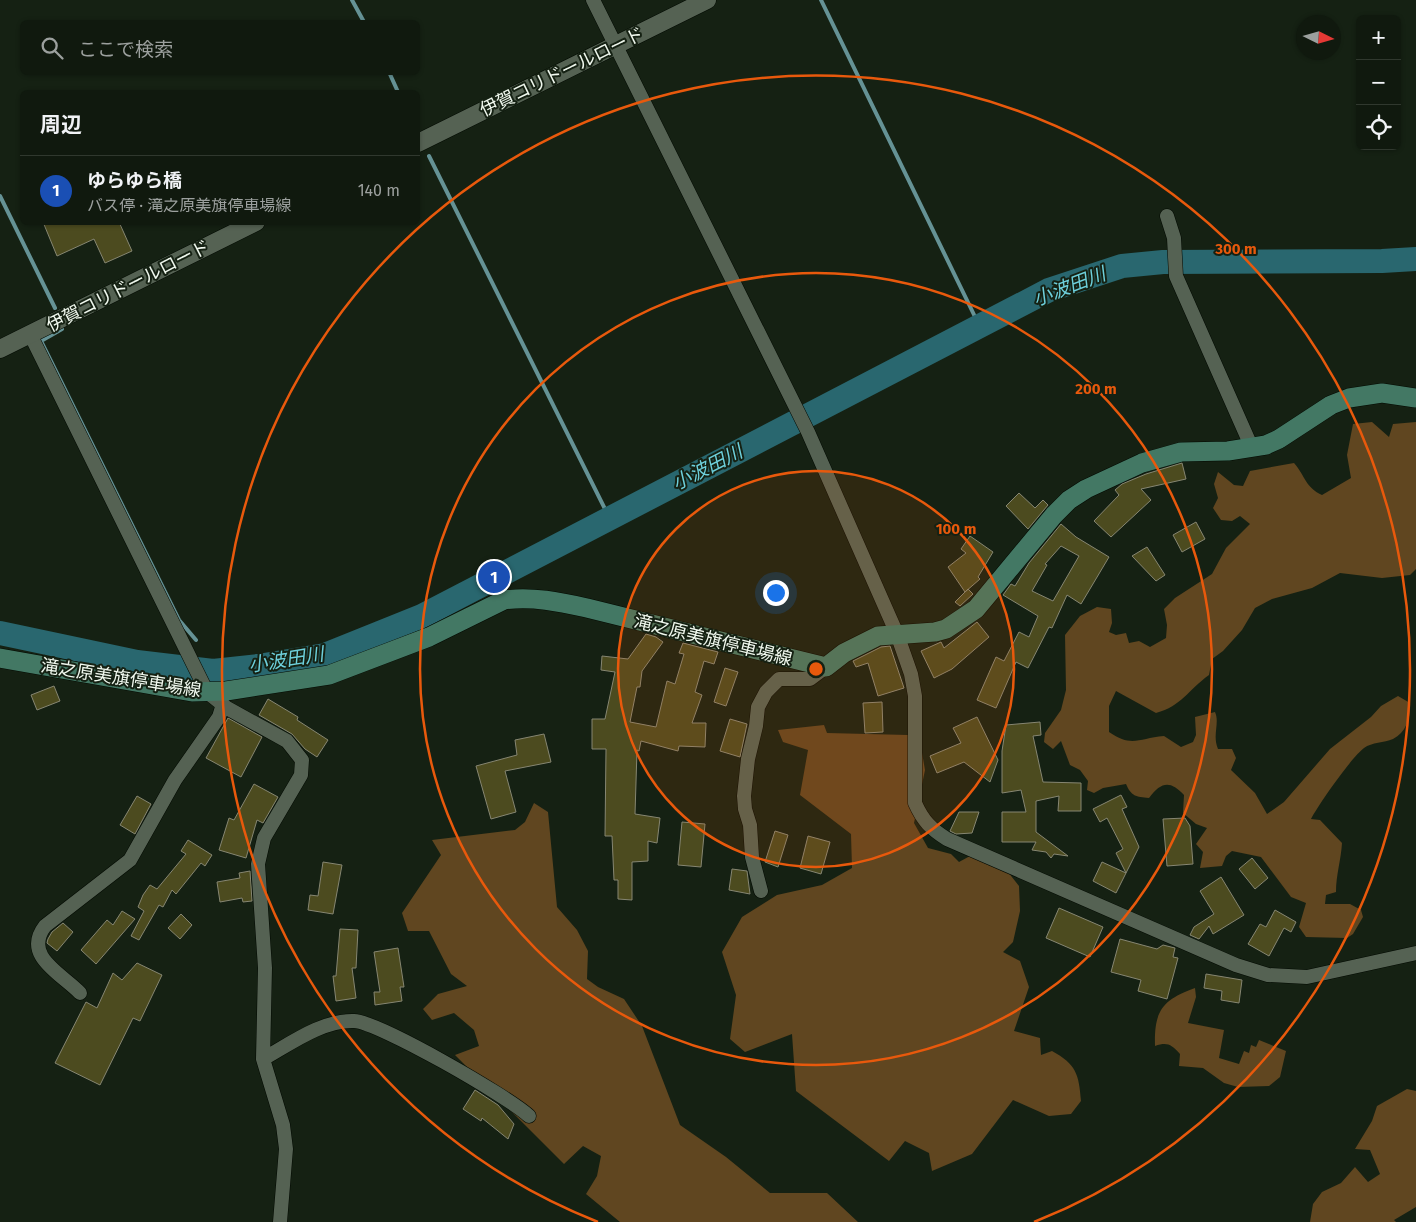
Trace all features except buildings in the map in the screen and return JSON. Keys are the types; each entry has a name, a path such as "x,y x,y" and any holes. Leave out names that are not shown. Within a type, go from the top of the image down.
{"main road":[{"path":"826,667 861,642 878,636 935,632 946,629 976,609 1054,515 1069,500 1086,489 1142,463 1181,452 1252,448 1279,439 1331,405 1349,398 1382,394 1416,398"},
{"name":"滝之原美旗停車場線","path":"0,658 172,689 204,685 297,682 329,675 429,637 504,600 517,598 549,600 587,608 826,667"}],"street":[{"path":"593,0 808,432 897,634 911,674 915,696 916,803 921,818 947,839 1178,940 1261,973 1307,977 1416,953"},
{"name":"伊賀コリドールロード","path":"420,142 707,0"},
{"path":"1167,216 1174,238 1176,276 1252,448"},
{"name":"伊賀コリドールロード","path":"0,349 250,225"},
{"path":"30,334 204,685 223,704 287,741 302,760 301,774 264,838 258,864 265,968 263,1059 283,1125 286,1149 280,1222"},
{"path":"760,891 752,857 750,825 745,809 744,796 748,759 756,726 758,707 772,684 779,679 810,679 826,667"},
{"path":"80,993 42,959 38,945 38,934 45,926 92,892 130,860 175,780 219,717 223,704"},
{"path":"263,1059 322,1027 359,1022 391,1035 459,1072 520,1108 529,1116"}],"shaded area":[{"path":"1372,422 1389,437 1393,424 1416,422 1416,569 1410,575 1382,578 1340,573 1312,588 1272,599 1255,608 1242,630 1223,651 1212,659 1209,675 1179,702 1156,713 1116,691 1109,706 1109,732 1117,737 1136,741 1164,736 1181,747 1193,742 1196,735 1195,717 1215,712 1217,720 1216,744 1218,749 1232,749 1236,758 1231,770 1255,793 1267,814 1284,802 1330,749 1371,717 1381,706 1398,696 1410,703 1409,718 1402,732 1393,739 1367,746 1358,753 1311,819 1320,820 1342,843 1336,892 1326,895 1325,904 1350,904 1361,910 1363,917 1353,934 1347,938 1306,937 1299,927 1306,903 1291,897 1261,857 1232,851 1226,856 1222,866 1200,868 1203,852 1196,844 1207,828 1196,824 1183,813 1184,795 1179,790 1166,785 1158,789 1149,798 1144,798 1132,793 1126,784 1103,788 1094,793 1087,790 1088,781 1080,770 1070,765 1061,741 1053,749 1044,742 1045,733 1061,710 1066,690 1065,635 1080,616 1097,607 1111,609 1112,623 1109,632 1116,635 1126,633 1129,643 1139,641 1150,647 1166,638 1167,625 1164,609 1175,598 1212,574 1226,548 1250,524 1240,516 1232,521 1221,520 1213,508 1218,498 1214,484 1218,472 1234,485 1243,486 1250,471 1294,463 1312,489 1322,495 1351,478 1347,455 1353,424"},
{"path":"824,725 827,733 908,735 921,747 925,770 914,823 928,848 951,854 959,862 970,856 1008,872 1019,886 1020,911 1013,942 1003,952 1020,961 1029,987 1014,1031 1040,1038 1041,1055 1052,1051 1071,1065 1079,1084 1081,1101 1071,1114 1049,1116 1013,1100 972,1154 932,1171 929,1153 905,1141 889,1161 796,1091 792,1034 745,1052 730,1039 736,995 722,952 742,917 777,895 822,885 852,868 851,834 800,795 808,750 783,742 778,730"},
{"path":"534,803 548,812 557,907 577,930 588,951 587,979 598,987 624,999 642,1026 680,1125 726,1157 770,1193 827,1193 858,1222 620,1222 586,1194 597,1176 601,1156 583,1146 564,1164 455,1055 479,1046 474,1030 454,1013 432,1020 423,1009 438,994 467,986 451,974 429,931 408,931 402,913 441,855 432,840 515,830 525,822"},
{"path":"1195,988 1196,997 1188,1023 1224,1030 1219,1058 1239,1064 1244,1051 1249,1053 1251,1045 1256,1047 1259,1040 1286,1051 1280,1077 1269,1086 1238,1087 1224,1083 1203,1068 1179,1066 1180,1054 1174,1048 1166,1044 1155,1046 1156,1024 1162,1008 1175,997"},
{"path":"1407,1089 1416,1091 1416,1207 1394,1220 1396,1222 1310,1222 1313,1204 1322,1192 1341,1183 1355,1167 1368,1182 1380,1174 1370,1150 1355,1149 1372,1121 1377,1106"}],"waterway":[{"path":"352,0 363,20"},
{"path":"821,0 979,325"},
{"path":"390,75 397,90"},
{"path":"429,156 610,519"},
{"path":"0,196 55,308"},
{"name":"小波田川","path":"0,633 137,662 213,671 325,655 422,616 1049,290 1122,266 1163,262 1382,261 1416,259"},
{"path":"62,329 41,341 179,620 196,640"}],"place":[{"name":"ゆらゆら橋","path":"494,577"}]}
